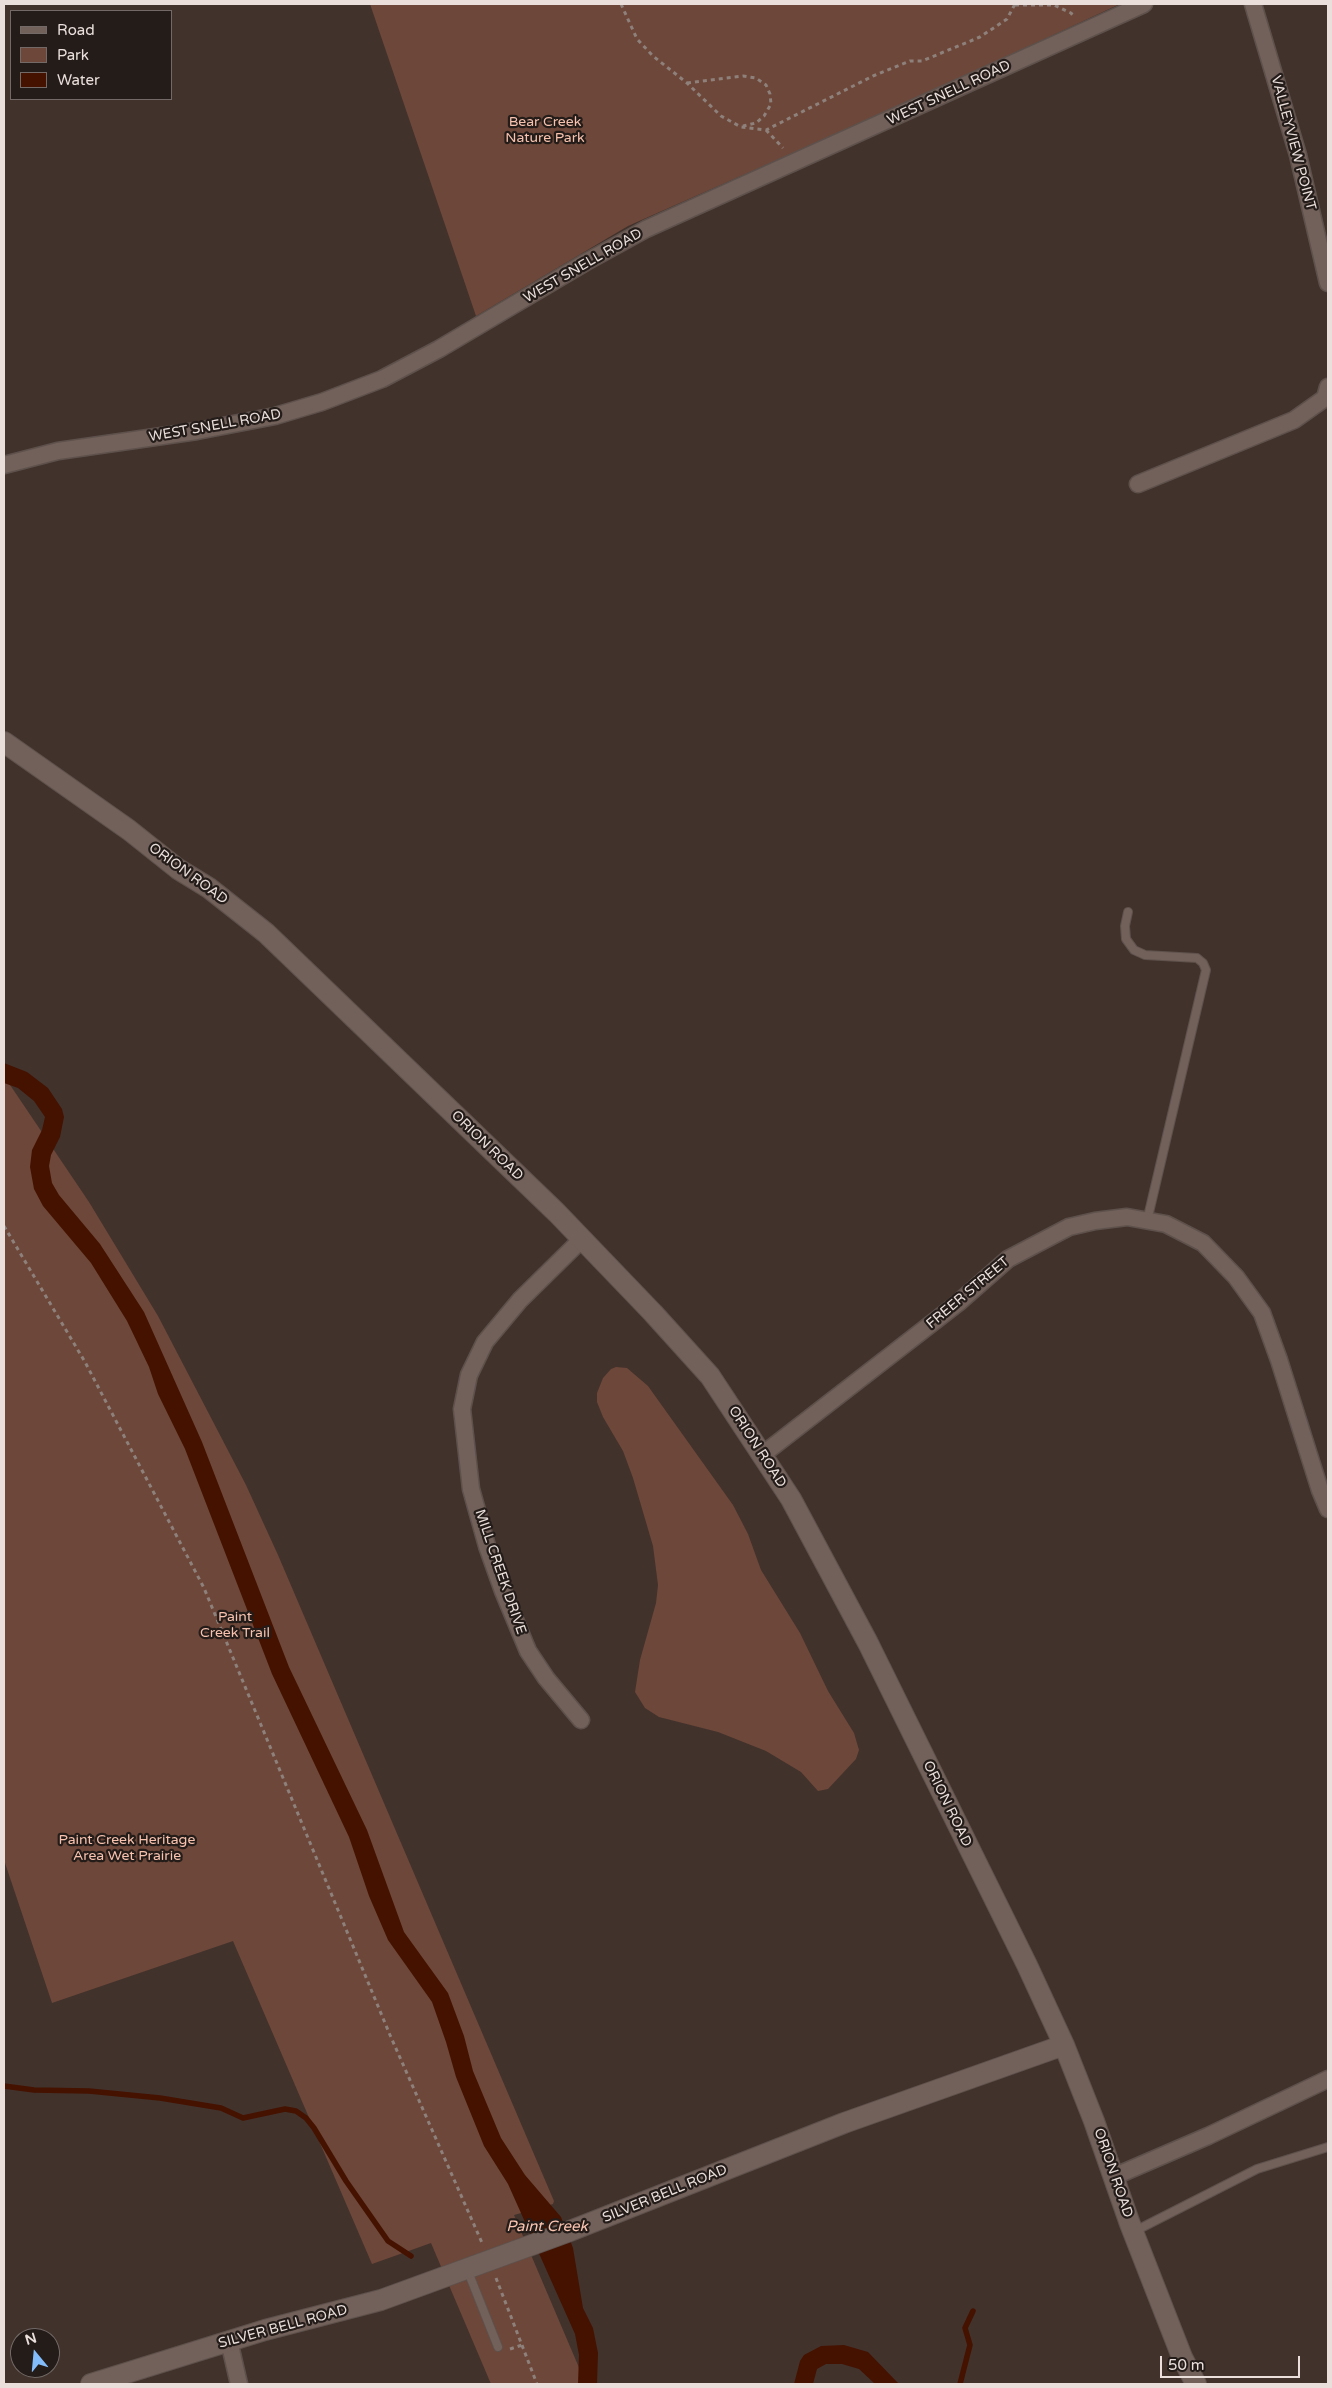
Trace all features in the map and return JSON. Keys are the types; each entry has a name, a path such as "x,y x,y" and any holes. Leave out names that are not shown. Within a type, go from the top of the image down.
{"street":[{"name":"WEST SNELL ROAD","path":"4,465 58,451 197,431 275,416 322,402 382,379 439,349 586,262 646,229 792,162 909,112 1144,4"},
{"name":"VALLEYVIEW POINT","path":"1253,4 1298,155 1328,284"},
{"path":"1138,484 1294,420 1325,398 1328,387"},
{"name":"ORION ROAD","path":"4,742 129,830 178,868 209,888 266,933 582,1239 710,1376 791,1499 868,1643 1027,1965 1064,2045 1094,2121 1133,2232 1182,2357 1196,2384"},
{"name":"FREER STREET","path":"762,1455 958,1303 1008,1259 1069,1227 1127,1217 1166,1224 1203,1243 1236,1277 1262,1313 1279,1360 1320,1490 1328,1509"},
{"name":"MILL CREEK DRIVE","path":"581,1720 546,1678 528,1651 503,1590 487,1546 471,1489 462,1409 469,1375 485,1342 520,1300 582,1239"},
{"name":"SILVER BELL ROAD","path":"91,2384 229,2341 381,2300 570,2231 844,2123 1064,2045"},
{"path":"1113,2177 1208,2136 1328,2079"},
{"path":"229,2341 239,2384"}],"lane":[{"path":"1128,912 1125,926 1126,939 1134,950 1145,955 1197,958 1203,963 1206,970 1147,1221"},
{"path":"1133,2232 1258,2169 1328,2147"},
{"path":"467,2269 498,2347"}],"path":[{"path":"621,4 637,39 653,56 721,116 741,127 766,130 873,76 910,60 922,61 980,37 1007,18 1015,5 1054,4 1071,13 1085,31"},
{"path":"687,84 743,76 756,78 766,85 770,94 770,104 764,116 756,123 741,127"},
{"path":"766,130 786,151 792,162"},
{"path":"4,1226 85,1362 204,1588 390,2035 490,2261 537,2384"}],"green space":[{"name":"Bear Creek Nature Park","path":"370,4 1120,4 926,94 628,226 476,316"},
{"path":"4,1076 89,1202 158,1316 246,1485 278,1555 554,2201 553,2204 514,2215 586,2384 491,2384 431,2243 372,2264 233,1941 52,2003 4,1860"},
{"path":"616,1367 627,1368 648,1386 733,1505 748,1534 761,1570 800,1633 828,1691 854,1733 859,1750 856,1759 828,1789 818,1791 801,1772 766,1751 718,1732 659,1717 645,1708 635,1692 640,1660 656,1603 658,1585 653,1546 633,1478 623,1451 603,1417 597,1402 597,1393 603,1378 611,1369"}],"water":[{"name":"Paint Creek","path":"4,1063 27,1072 48,1088 62,1109 64,1117 60,1137 51,1155 49,1166 52,1183 59,1195 100,1244 144,1312 202,1442 289,1667 367,1830 404,1932 448,1993 464,2036 473,2071 501,2138 525,2175 561,2217 573,2248 583,2308 593,2328 598,2353 597,2384 578,2384 579,2355 575,2334 508,2184 484,2146 456,2077 432,2002 388,1940 369,1896 349,1837 272,1674 185,1449 158,1394 149,1367 127,1321 91,1263 43,1206 34,1189 30,1167 32,1150 42,1130 45,1117 34,1101 18,1088 4,1083"},
{"path":"844,2345 868,2352 899,2384 875,2384 859,2369 842,2364 826,2364 817,2369 813,2384 794,2384 800,2361 804,2355 821,2346"}],"waterway":[{"path":"4,2086 34,2090 89,2091 160,2098 221,2108 243,2118 285,2109 296,2111 306,2118 314,2128 346,2181 388,2241 411,2256"},
{"path":"960,2384 970,2345 965,2328 973,2311"}],"park label":[{"name":"Paint Creek Trail","path":"235,1625"},
{"name":"Paint Creek Heritage Area Wet Prairie","path":"127,1848"}]}
